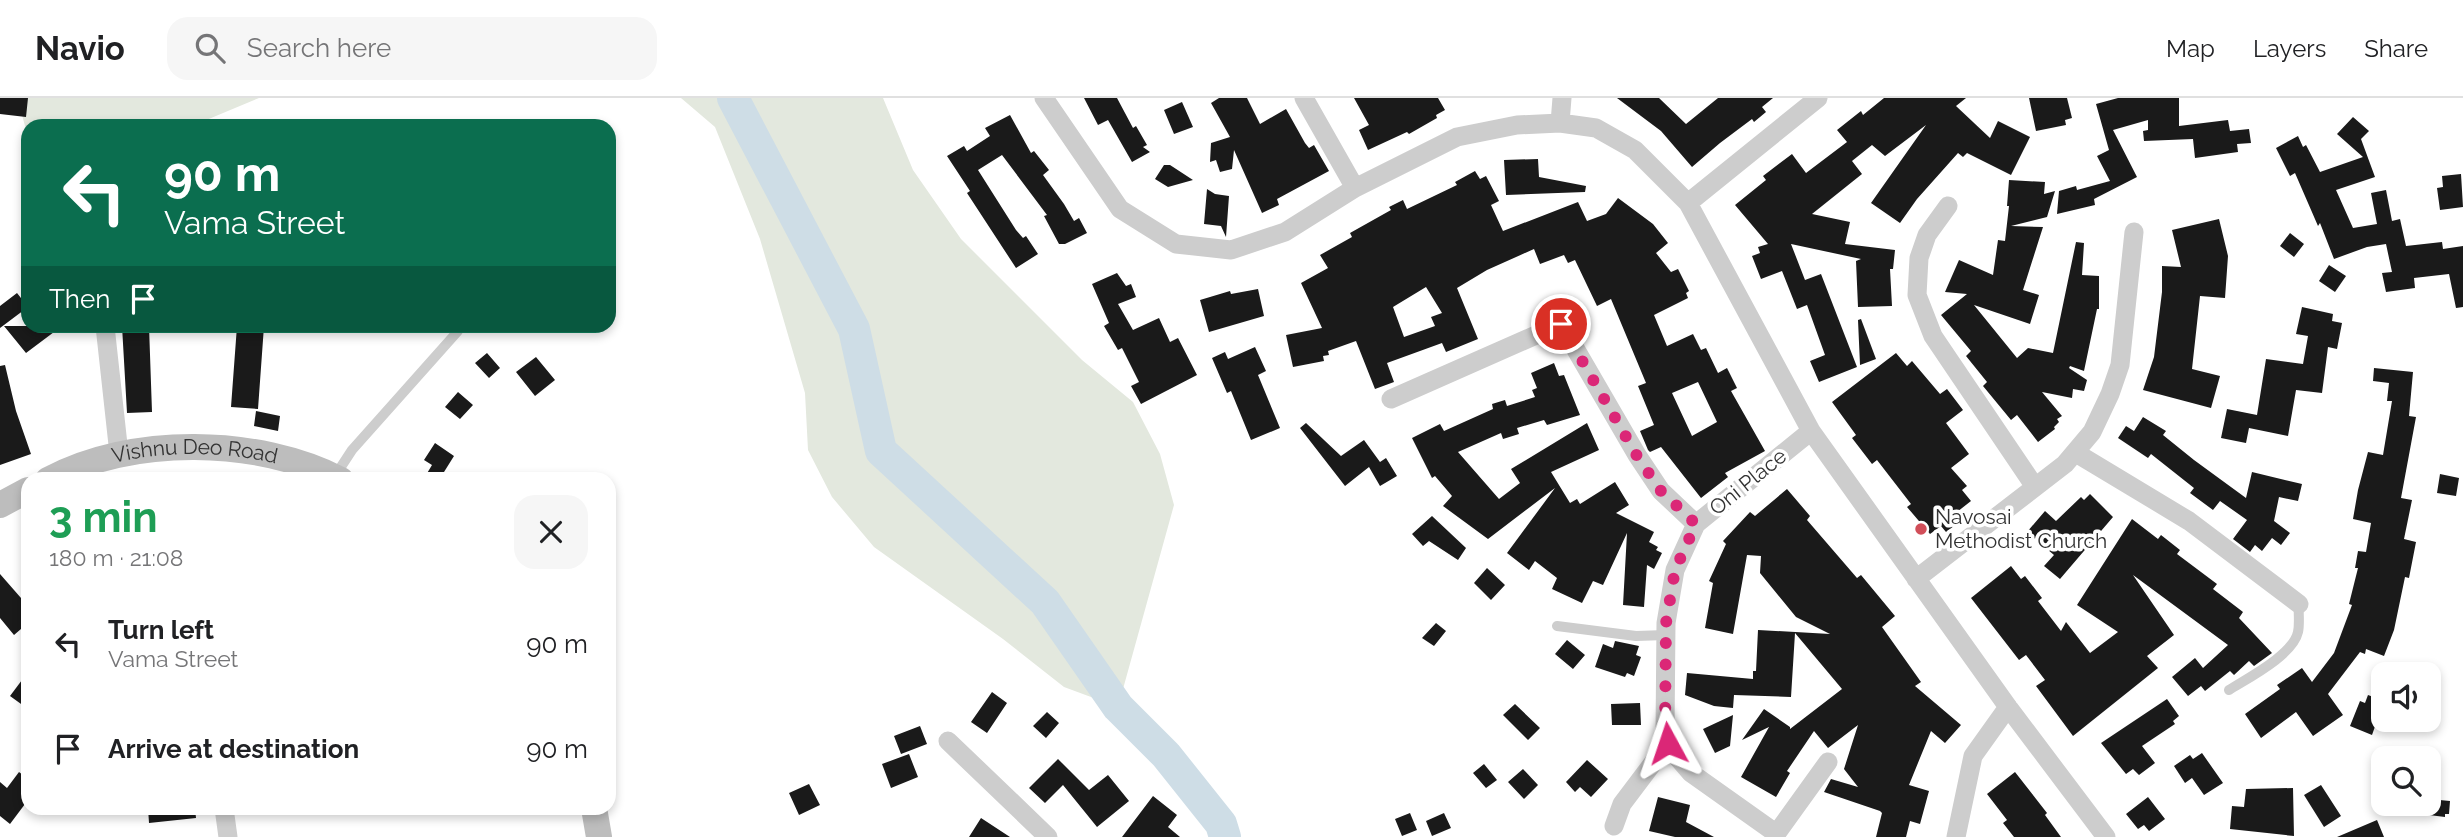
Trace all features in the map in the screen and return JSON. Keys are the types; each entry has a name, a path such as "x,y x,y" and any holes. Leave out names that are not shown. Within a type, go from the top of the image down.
{"street":[{"path":"1044,98 1120,209 1176,244 1231,250 1285,232 1355,188 1457,137 1517,125 1560,123 1596,128 1635,150 1688,203 1811,431 2008,707 2106,837"},
{"path":"1304,98 1355,188"},
{"path":"1560,123 1562,98"},
{"path":"1688,203 1818,98"},
{"path":"1948,206 1927,234 1919,258 1917,295 1933,336 2035,487"},
{"path":"1916,579 2076,453 2092,432 2120,365 2134,232"},
{"path":"1391,399 1561,324 1637,456 1661,491 1696,524"},
{"path":"106,333 119,454"},
{"name":"Oni Place","path":"1668,743 1665,732 1666,635 1675,570 1696,524 1811,431"},
{"name":"Vishnu Deo Road","path":"63,472 119,454 165,447 234,450 296,460 324,472"},
{"path":"2076,453 2189,521 2299,604"},
{"path":"0,505 21,494"},
{"path":"1956,837 1973,756 2008,707"},
{"path":"948,741 1048,837"},
{"path":"1614,826 1622,804 1668,743 1679,761 1691,773 1775,835 1828,762"},
{"path":"225,815 228,837"},
{"path":"595,815 599,837"}],"lane":[{"path":"341,472 352,450 456,333"},
{"path":"2230,690 2278,658 2291,645 2298,634 2299,604"},
{"path":"1557,626 1626,635 1666,635"}],"shaded area":[{"path":"12,98 259,98 209,119 23,119 19,104"},
{"path":"681,98 883,98 913,170 961,239 1082,360 1133,402 1160,454 1174,505 1118,707 1064,687 1003,639 874,547 832,497 808,450 805,393 760,239 715,127"}],"building":[{"path":"0,98 28,98 26,117 0,114"},
{"path":"1084,98 1117,98 1133,128 1136,126 1147,145 1143,147 1150,152 1132,162 1108,120 1098,125"},
{"path":"1219,98 1247,98 1260,124 1286,109 1305,143 1309,148 1314,145 1329,171 1277,199 1279,205 1262,213 1234,150 1232,169 1220,172 1216,160 1210,162 1211,143 1230,137 1211,103"},
{"path":"1354,98 1438,98 1445,110 1436,115 1437,118 1409,134 1407,132 1368,150 1359,130 1369,125"},
{"path":"1617,98 1659,98 1686,124 1718,98 1773,98 1762,107 1766,112 1754,122 1752,119 1692,167 1661,131"},
{"path":"1884,98 1966,98 1956,106 1990,138 1998,121 2030,137 2011,175 1967,153 1963,157 1958,153 1917,199 1900,223 1871,203 1926,125 1885,156 1872,145 1852,161 1862,174 1812,214 1850,222 1845,244 1895,250 1893,269 1890,269 1892,306 1858,307 1856,261 1861,259 1791,244 1805,280 1821,274 1857,367 1819,382 1810,361 1825,355 1807,305 1797,309 1782,271 1761,279 1752,256 1760,253 1758,247 1768,244 1735,205 1766,180 1763,176 1792,154 1806,173 1847,142 1837,130 1861,111 1863,115"},
{"path":"2029,98 2067,98 2072,118 2065,120 2066,125 2036,131"},
{"path":"2118,98 2179,98 2179,126 2228,120 2230,131 2249,129 2251,143 2237,144 2238,152 2195,158 2193,139 2144,141 2143,131 2148,130 2148,120 2113,130 2137,177 2094,199 2095,205 2057,214 2059,191 2076,186 2077,190 2110,181 2097,156 2109,150 2096,104"},
{"path":"1182,102 1193,127 1174,134 1164,110"},
{"path":"1010,115 1031,153 1034,151 1049,170 1043,175 1074,221 1079,218 1087,233 1065,244 1059,244 1044,216 1047,215 1002,155 978,170 1016,230 1023,238 1026,236 1038,254 1016,268 967,193 970,191 947,156 964,146 967,151 990,136 985,128"},
{"path":"2353,117 2369,131 2361,139 2375,177 2336,190 2353,228 2377,224 2371,193 2386,190 2392,221 2400,219 2406,246 2442,242 2443,249 2463,246 2463,307 2456,308 2449,274 2414,278 2415,288 2386,292 2382,273 2392,272 2386,244 2367,247 2334,259 2320,223 2318,226 2295,173 2290,176 2276,148 2298,136 2303,147 2306,145 2320,172 2363,157 2337,134"},
{"path":"1538,159 1539,177 1586,186 1585,192 1506,195 1504,160"},
{"path":"1164,165 1170,165 1193,180 1168,187 1155,179"},
{"path":"1475,171 1480,179 1486,176 1499,201 1491,205 1503,231 1578,202 1587,221 1606,214 1618,198 1653,224 1668,243 1656,253 1671,272 1678,269 1689,291 1686,293 1688,298 1654,315 1667,346 1693,334 1701,350 1706,348 1718,373 1727,368 1737,388 1731,391 1765,451 1725,473 1728,477 1701,498 1661,447 1650,452 1648,450 1640,431 1654,425 1638,386 1646,383 1611,299 1597,306 1575,260 1568,263 1564,255 1540,264 1534,249 1487,270 1457,288 1478,339 1446,352 1442,343 1387,363 1394,382 1375,389 1356,341 1328,351 1329,355 1323,356 1324,361 1293,367 1286,335 1322,328 1301,283 1328,268 1320,255 1352,237 1350,233 1391,210 1389,207 1403,200 1407,209 1457,185 1455,182","holes":["1426,287 1442,313 1431,317 1435,326 1404,337 1393,307","1698,382 1717,422 1692,436 1672,393"]},
{"path":"2461,174 2463,207 2440,210 2437,188 2443,187 2442,176"},
{"path":"2009,180 2045,182 2044,194 2055,191 2047,217 2011,226 2043,227 2023,290 2039,295 2030,324 1974,305 2017,358 2028,348 2053,353 2076,242 2084,243 2082,275 2099,276 2099,309 2084,371 2070,366 2069,368 2087,380 2084,391 2073,389 2072,398 2042,392 2062,416 2057,419 2059,422 2055,429 2038,442 2017,415 2011,420 1983,386 1987,382 1966,356 1971,351 1941,315 1967,294 1945,292 1959,260 1993,275 1998,240 2005,241"},
{"path":"1207,189 1215,194 1229,196 1226,237 1221,226 1204,224"},
{"path":"2219,219 2228,256 2225,298 2200,296 2192,369 2220,376 2211,408 2143,390 2154,357 2162,292 2162,266 2181,267 2172,230"},
{"path":"2290,233 2304,244 2294,257 2280,246"},
{"path":"2329,265 2346,276 2335,292 2319,281"},
{"path":"1117,273 1126,286 1131,284 1136,297 1118,304 1133,330 1159,318 1170,342 1178,338 1197,375 1141,404 1131,386 1139,382 1122,348 1118,350 1104,326 1109,323 1092,284"},
{"path":"1258,289 1264,316 1209,332 1200,300 1230,291 1231,294"},
{"path":"17,293 21,298 21,312 0,328 0,306"},
{"path":"2302,307 2333,314 2332,321 2342,323 2337,349 2328,347 2322,393 2296,390 2288,436 2249,428 2246,443 2221,438 2227,409 2257,415 2266,359 2303,364 2308,336 2296,334"},
{"path":"1861,319 1876,359 1860,365 1858,320"},
{"path":"4,326 21,326 21,333 53,333 26,353"},
{"path":"122,333 149,333 152,412 127,413"},
{"path":"236,333 263,333 258,409 231,407"},
{"path":"1255,347 1266,371 1258,375 1280,428 1251,440 1231,391 1227,393 1212,358 1225,352 1228,359"},
{"path":"487,353 500,368 489,378 475,363"},
{"path":"1896,353 1907,366 1912,361 1940,394 1947,389 1963,410 1946,423 1969,454 1951,468 1967,486 1962,490 1971,501 1957,512 1963,519 1946,532 1941,526 1930,534 1907,507 1911,504 1877,460 1872,464 1852,438 1856,435 1832,402"},
{"path":"536,357 555,380 535,396 516,372"},
{"path":"1554,363 1559,376 1564,375 1580,415 1547,425 1544,420 1517,428 1519,434 1503,439 1501,433 1458,452 1499,499 1520,483 1511,469 1587,423 1599,450 1551,472 1570,503 1577,499 1580,504 1615,482 1629,505 1616,513 1654,532 1649,542 1662,553 1654,569 1647,565 1644,607 1623,605 1627,533 1603,585 1593,581 1582,603 1552,589 1557,578 1535,561 1529,570 1507,553 1555,488 1488,539 1443,506 1452,496 1435,476 1432,478 1412,438 1440,424 1444,431 1493,409 1492,404 1505,400 1507,406 1535,397 1532,390 1537,388 1531,373"},
{"path":"5,365 16,411 31,454 0,465 0,366"},
{"path":"2374,368 2413,372 2409,416 2416,417 2401,498 2412,500 2404,539 2416,542 2409,578 2405,577 2394,630 2384,656 2366,649 2365,654 2360,652 2328,694 2343,715 2313,736 2296,712 2261,738 2245,714 2280,689 2277,685 2302,668 2312,682 2334,653 2352,605 2349,604 2358,568 2355,568 2358,551 2366,552 2371,523 2353,519 2358,490 2368,452 2383,455 2392,401 2387,401 2389,383 2373,381"},
{"path":"458,392 473,405 460,419 445,407"},
{"path":"256,411 280,416 278,431 254,426"},
{"path":"2143,417 2166,431 2163,435 2246,498 2252,472 2302,484 2298,501 2279,497 2274,521 2290,533 2281,545 2272,538 2262,551 2255,545 2250,552 2233,539 2247,520 2220,501 2213,510 2190,493 2194,488 2151,454 2148,458 2118,438 2126,426 2134,431"},
{"path":"1306,423 1341,456 1364,440 1380,462 1386,458 1397,476 1380,486 1369,467 1345,486 1300,428"},
{"path":"435,443 454,456 444,472 428,472 432,465 424,460"},
{"path":"2440,474 2459,478 2456,496 2437,493"},
{"path":"1787,489 1810,516 1807,520 1857,578 1861,575 1895,616 1882,627 1921,682 1915,686 1961,725 1945,743 1931,731 1909,785 1929,791 1920,824 1910,821 1906,837 1876,837 1882,813 1880,811 1824,792 1831,779 1858,787 1844,769 1858,725 1828,748 1814,731 1787,771 1790,773 1776,797 1741,777 1769,727 1742,740 1764,709 1790,729 1842,689 1795,633 1791,697 1734,695 1733,708 1714,706 1685,695 1687,673 1753,679 1753,671 1756,671 1758,630 1830,634 1796,617 1760,573 1761,556 1747,555 1733,634 1705,628 1713,583 1709,581 1726,544 1723,541 1750,512 1755,516"},
{"path":"2090,494 2113,517 2060,579 2044,566 2054,555 2027,532 2045,511 2056,521 2081,497 2084,500"},
{"path":"1432,516 1466,548 1458,560 1429,541 1423,546 1412,534"},
{"path":"2132,519 2158,539 2161,535 2180,550 2177,554 2217,584 2213,589 2243,612 2239,618 2272,653 2254,666 2249,661 2234,675 2230,671 2205,691 2201,686 2188,696 2172,677 2195,658 2203,668 2228,645 2133,575 2174,635 2147,656 2158,668 2073,736 2036,686 2045,680 2026,655 2019,660 1971,598 2011,566 2021,579 2025,576 2042,598 2038,601 2061,631 2066,622 2090,653 2118,632 2077,605"},
{"path":"1487,568 1505,585 1491,600 1474,583"},
{"path":"0,574 21,598 21,629 14,635 0,618"},
{"path":"1436,623 1446,631 1434,646 1422,638"},
{"path":"1567,640 1585,655 1573,669 1555,654"},
{"path":"1615,641 1639,646 1636,655 1641,657 1634,676 1627,673 1625,677 1595,667 1603,644 1613,648"},
{"path":"21,681 21,704 10,696"},
{"path":"992,692 1007,703 987,733 971,722"},
{"path":"2368,695 2371,696 2372,735 2350,726 2360,701 2365,703"},
{"path":"2167,699 2179,716 2173,721 2175,724 2142,746 2155,763 2139,775 2133,769 2126,774 2101,743"},
{"path":"1640,703 1641,725 1612,725 1611,704"},
{"path":"1515,704 1540,728 1528,740 1503,715"},
{"path":"1047,712 1059,723 1046,738 1033,726"},
{"path":"1733,715 1730,746 1715,753 1703,729"},
{"path":"920,726 927,744 901,754 894,736"},
{"path":"2202,753 2223,783 2204,795 2192,778 2185,783 2174,766 2190,755 2193,759"},
{"path":"909,754 918,777 891,788 882,764"},
{"path":"1058,759 1089,790 1108,775 1129,801 1097,827 1063,785 1045,803 1029,788"},
{"path":"1587,760 1608,779 1591,797 1580,787 1575,792 1566,782"},
{"path":"1484,764 1497,780 1486,788 1473,773"},
{"path":"1523,769 1538,785 1524,799 1508,782"},
{"path":"19,772 21,774 21,809 10,824 0,816 0,782 7,788"},
{"path":"2015,772 2047,813 2045,815 2061,837 2014,837 2003,823 2007,820 1987,794"},
{"path":"809,784 820,805 799,815 789,793"},
{"path":"2321,785 2341,816 2324,827 2304,795"},
{"path":"2293,788 2294,836 2230,829 2232,806 2244,807 2246,789"},
{"path":"1153,796 1177,815 1168,827 1180,837 1122,837"},
{"path":"1658,797 1690,805 1686,822 1714,837 1675,837 1649,831"},
{"path":"2148,797 2165,819 2149,831 2144,825 2138,829 2126,814"},
{"path":"2441,800 2450,801 2449,814 2445,814 2445,817 2437,816 2441,816"},
{"path":"1410,813 1417,830 1402,836 1395,819"},
{"path":"1444,813 1451,828 1432,836 1426,821"},
{"path":"148,815 196,815 196,818 149,823"},
{"path":"981,818 1010,837 969,837"},
{"path":"2377,820 2384,837 2337,837"}],"waterway":[{"path":"733,98 854,329 881,451 1045,602 1118,707 1166,755 1221,824 1225,837"}],"place":[{"name":"Navosai Methodist Church","path":"1921,529"}],"route":[{"path":"1561,324 1637,456 1661,491 1696,524 1675,570 1666,623 1665,732 1668,743"}]}
